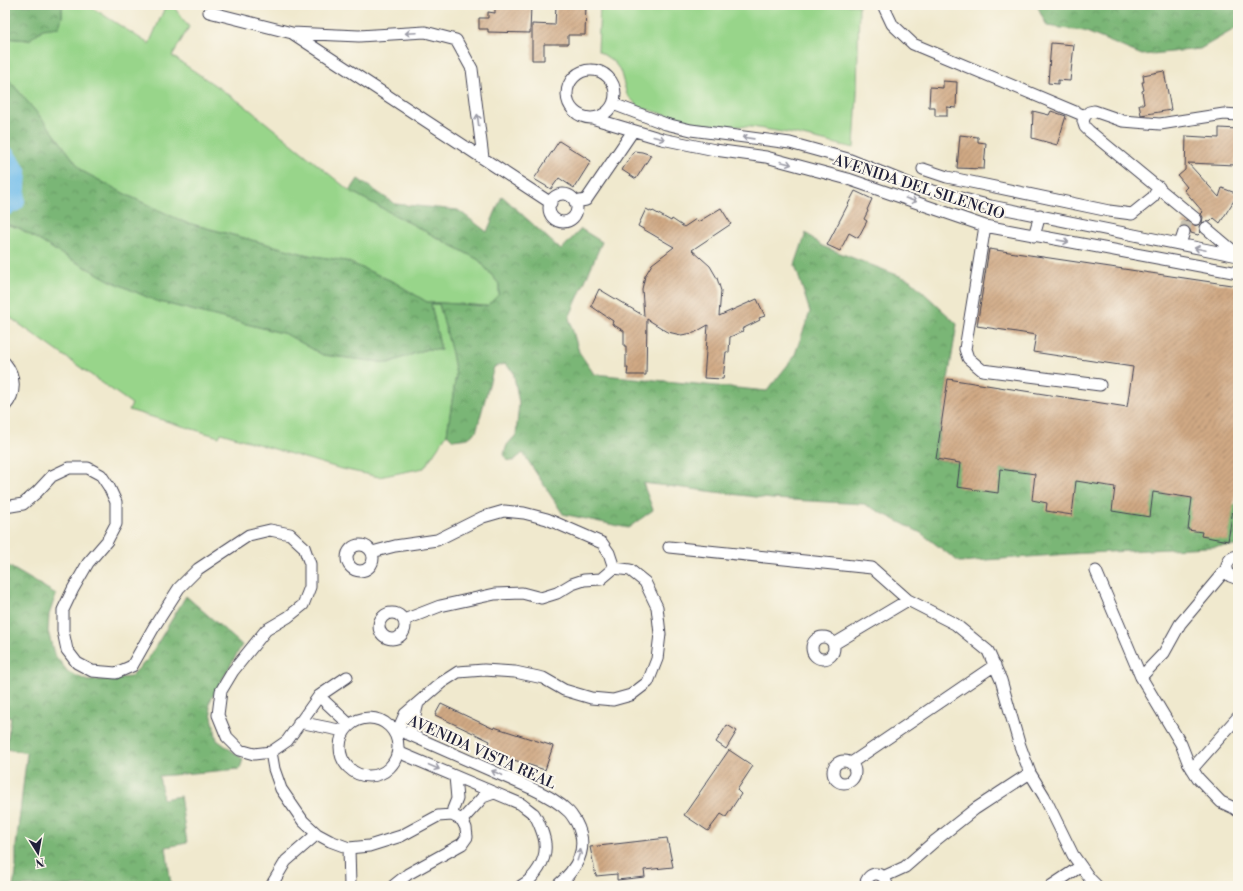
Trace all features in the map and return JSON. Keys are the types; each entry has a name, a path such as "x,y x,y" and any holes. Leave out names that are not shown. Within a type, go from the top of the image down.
{"street":[{"path":"883,5 892,24 913,44 1085,116"},
{"path":"209,12 292,33 358,36 425,32 456,40 472,69 483,158"},
{"path":"292,33 551,203"},
{"name":"AVENIDA DEL SILENCIO","path":"1238,256 991,206 918,187 848,159 790,143 691,130 666,124 613,104 615,91 612,82 605,75 596,71 587,71 578,74 571,80 567,89 567,98 570,107 577,114 585,118 595,119 633,131 687,145 766,157 848,179 985,226 1238,273"},
{"path":"595,119 603,115 613,104"},
{"path":"1180,244 1189,222 1159,187 1085,127 1083,121 1085,116 1089,112 1094,111 1124,122 1160,124 1224,114 1238,115"},
{"path":"575,202 586,200 633,131"},
{"path":"924,169 947,177 1109,211 1132,214 1153,197 1159,187"},
{"path":"557,196 570,196 577,207 575,215 568,221 559,222 550,212 551,203 557,196"},
{"path":"1034,236 1040,215"},
{"path":"985,226 965,349 968,358 982,370 1100,385"},
{"path":"1206,228 1238,256"},
{"path":"5,362 10,369 14,382 12,396 5,406"},
{"path":"5,507 23,504 52,476 69,468 88,468 101,475 109,487 116,502 116,524 107,540 88,563 73,590 64,610 62,631 67,650 77,663 92,671 116,673 132,666 154,627 179,588 198,569 249,535 270,530 290,534 304,547 310,564 310,587 303,605 288,617 266,630 233,671 221,692 218,716 227,737 240,750 254,754 271,752 287,741 299,722 319,696 347,677"},
{"path":"372,552 395,546 437,540 483,517 504,512 524,513 547,519 602,544 609,554 614,568"},
{"path":"669,548 872,568 908,600 955,624 988,651 1001,680 1019,744 1030,773 1044,796 1073,855 1090,879 1097,886"},
{"path":"1238,556 1231,558 1228,562 1227,568 1230,576 1238,578"},
{"path":"394,728 374,718 357,720 347,728 340,739 342,758 346,766 363,776 381,774 389,768 395,761 398,752 398,743 394,728 405,714 441,683 458,672 484,670 515,672 543,678 564,690 591,698 613,700 631,695 648,682 657,659 660,634 657,607 645,582 630,570 614,568 601,579 584,580 541,598 522,593 495,594 440,606 404,620"},
{"path":"1141,677 1164,653 1180,624 1227,568"},
{"path":"1096,572 1141,677 1181,744 1192,769 1198,778 1221,802 1234,808 1238,812"},
{"path":"834,644 908,600"},
{"path":"851,763 995,665"},
{"path":"319,696 347,728"},
{"path":"410,735 418,703"},
{"path":"1192,769 1238,717"},
{"path":"299,722 347,728"},
{"name":"AVENIDA VISTA REAL","path":"394,728 553,799 571,813 580,829 583,844 580,856 574,868 557,886"},
{"path":"271,752 274,769 281,790 303,821 317,834 349,848 369,846 384,842 400,836 438,816 457,818 483,797 494,793"},
{"path":"398,752 521,804 533,814 540,827 546,844 543,860 527,883 521,886"},
{"path":"865,886 869,876 879,874 885,881 906,867 936,840 975,809 1030,773"},
{"path":"392,886 408,874 462,844 467,837 466,828 457,818 452,809 457,799 455,776"},
{"path":"271,886 286,861 317,834"},
{"path":"349,848 350,886"},
{"path":"1051,886 1081,866"}],"green space":[{"path":"5,5 62,5 62,17 59,27 43,29 29,40 5,38"},
{"path":"62,5 88,5 149,44 166,5 175,5 176,10 189,27 172,56 244,105 350,191 479,260 499,284 499,294 487,306 427,302 394,282 346,261 308,255 184,222 125,194 82,171 52,131 5,75 5,38 29,40 62,17"},
{"path":"600,5 859,5 854,148 794,134 752,127 699,124 639,107 627,95 620,70 613,61 598,51"},
{"path":"1037,5 1069,5 1123,10 1129,5 1238,5 1238,27 1200,49 1142,55 1084,31 1047,26"},
{"path":"1069,5 1129,5 1123,10"},
{"path":"5,75 52,131 82,171 125,194 184,222 308,255 346,261 394,282 427,302 487,306 499,294 499,284 479,260 350,191 358,179 395,204 458,210 487,232 502,196 561,250 581,229 602,242 569,318 579,352 594,374 767,391 794,357 810,312 795,265 806,233 822,246 910,280 957,324 935,459 1236,505 1238,497 1238,546 1069,554 959,562 921,533 864,504 772,499 643,483 653,510 628,528 563,514 523,453 513,461 507,460 504,454 507,445 516,435 519,403 513,371 504,364 494,367 476,432 468,438 453,440 447,434 456,375 452,353 439,304 431,304 441,350 427,349 388,363 323,355 286,334 156,301 111,281 63,255 19,228 5,224"},
{"path":"5,224 19,228 63,255 111,281 156,301 286,334 323,355 388,363 427,349 441,350 431,304 439,304 452,353 456,375 447,434 424,468 379,477 338,468 221,433 219,437 129,410 132,404 5,314"},
{"path":"5,564 56,594 49,615 48,631 54,654 68,672 88,681 130,677 148,659 186,596 242,645 209,703 217,740 243,759 240,769 159,776 163,799 180,796 187,843 166,847 171,886 13,886 16,873 16,846 27,753 6,749 11,718 5,716"}],"building":[{"path":"495,5 531,5 530,33 488,32 488,29 479,29 479,18 488,18 488,12 495,13"},
{"path":"556,5 586,5 585,35 568,35 568,44 544,44 544,60 532,60 532,24 555,25"},
{"path":"1051,43 1074,45 1070,81 1058,80 1058,84 1048,83"},
{"path":"1164,71 1171,110 1141,115 1139,104 1144,104 1142,91 1144,90 1142,82 1144,82 1143,75"},
{"path":"943,81 957,82 956,108 947,107 947,116 935,116 935,107 929,107 930,87 943,88"},
{"path":"1033,111 1049,115 1051,111 1066,116 1057,145 1032,138"},
{"path":"1219,128 1238,129 1238,157 1236,157 1235,165 1188,163 1219,197 1222,188 1238,194 1220,223 1214,218 1210,222 1207,221 1202,223 1203,217 1201,214 1203,212 1184,190 1187,187 1178,176 1185,170 1186,136 1219,138"},
{"path":"960,135 978,137 978,142 986,143 984,169 957,168"},
{"path":"559,141 591,161 574,188 559,178 551,189 534,179"},
{"path":"634,151 651,155 636,179 622,170"},
{"path":"855,191 872,199 864,219 867,221 858,238 849,233 840,251 827,245"},
{"path":"721,208 731,224 692,250 710,266 717,278 721,291 719,316 757,299 765,316 759,318 760,320 742,329 743,331 730,337 729,352 726,352 723,379 704,378 708,325 694,333 681,335 668,332 647,319 646,375 627,375 628,368 626,368 624,331 612,324 613,321 591,306 599,289 644,316 642,289 645,276 652,264 674,247 638,226 646,209 652,212 653,211 671,221 672,219 684,227 696,219 698,222"},
{"path":"1183,221 1194,226 1200,224 1199,227 1201,232 1198,235 1191,233 1189,227 1182,225"},
{"path":"989,249 1238,286 1238,478 1228,541 1201,536 1202,532 1188,530 1192,498 1153,492 1150,517 1112,511 1115,487 1076,481 1072,515 1046,511 1047,503 1032,500 1035,474 1000,469 998,493 957,487 960,463 936,459 948,379 1127,407 1133,367 1033,352 1036,335 977,326"},
{"path":"441,704 494,729 494,727 553,746 545,770 486,751 490,741 435,715"},
{"path":"727,725 737,731 726,749 716,742"},
{"path":"729,750 753,766 737,790 741,794 726,817 721,814 708,831 684,815"},
{"path":"667,838 673,867 644,870 645,877 617,880 617,874 596,876 590,847"}],"waterway":[{"path":"5,157 16,173 14,201 5,205"}],"tunnel":[{"path":"1184,232 1187,222"}]}
